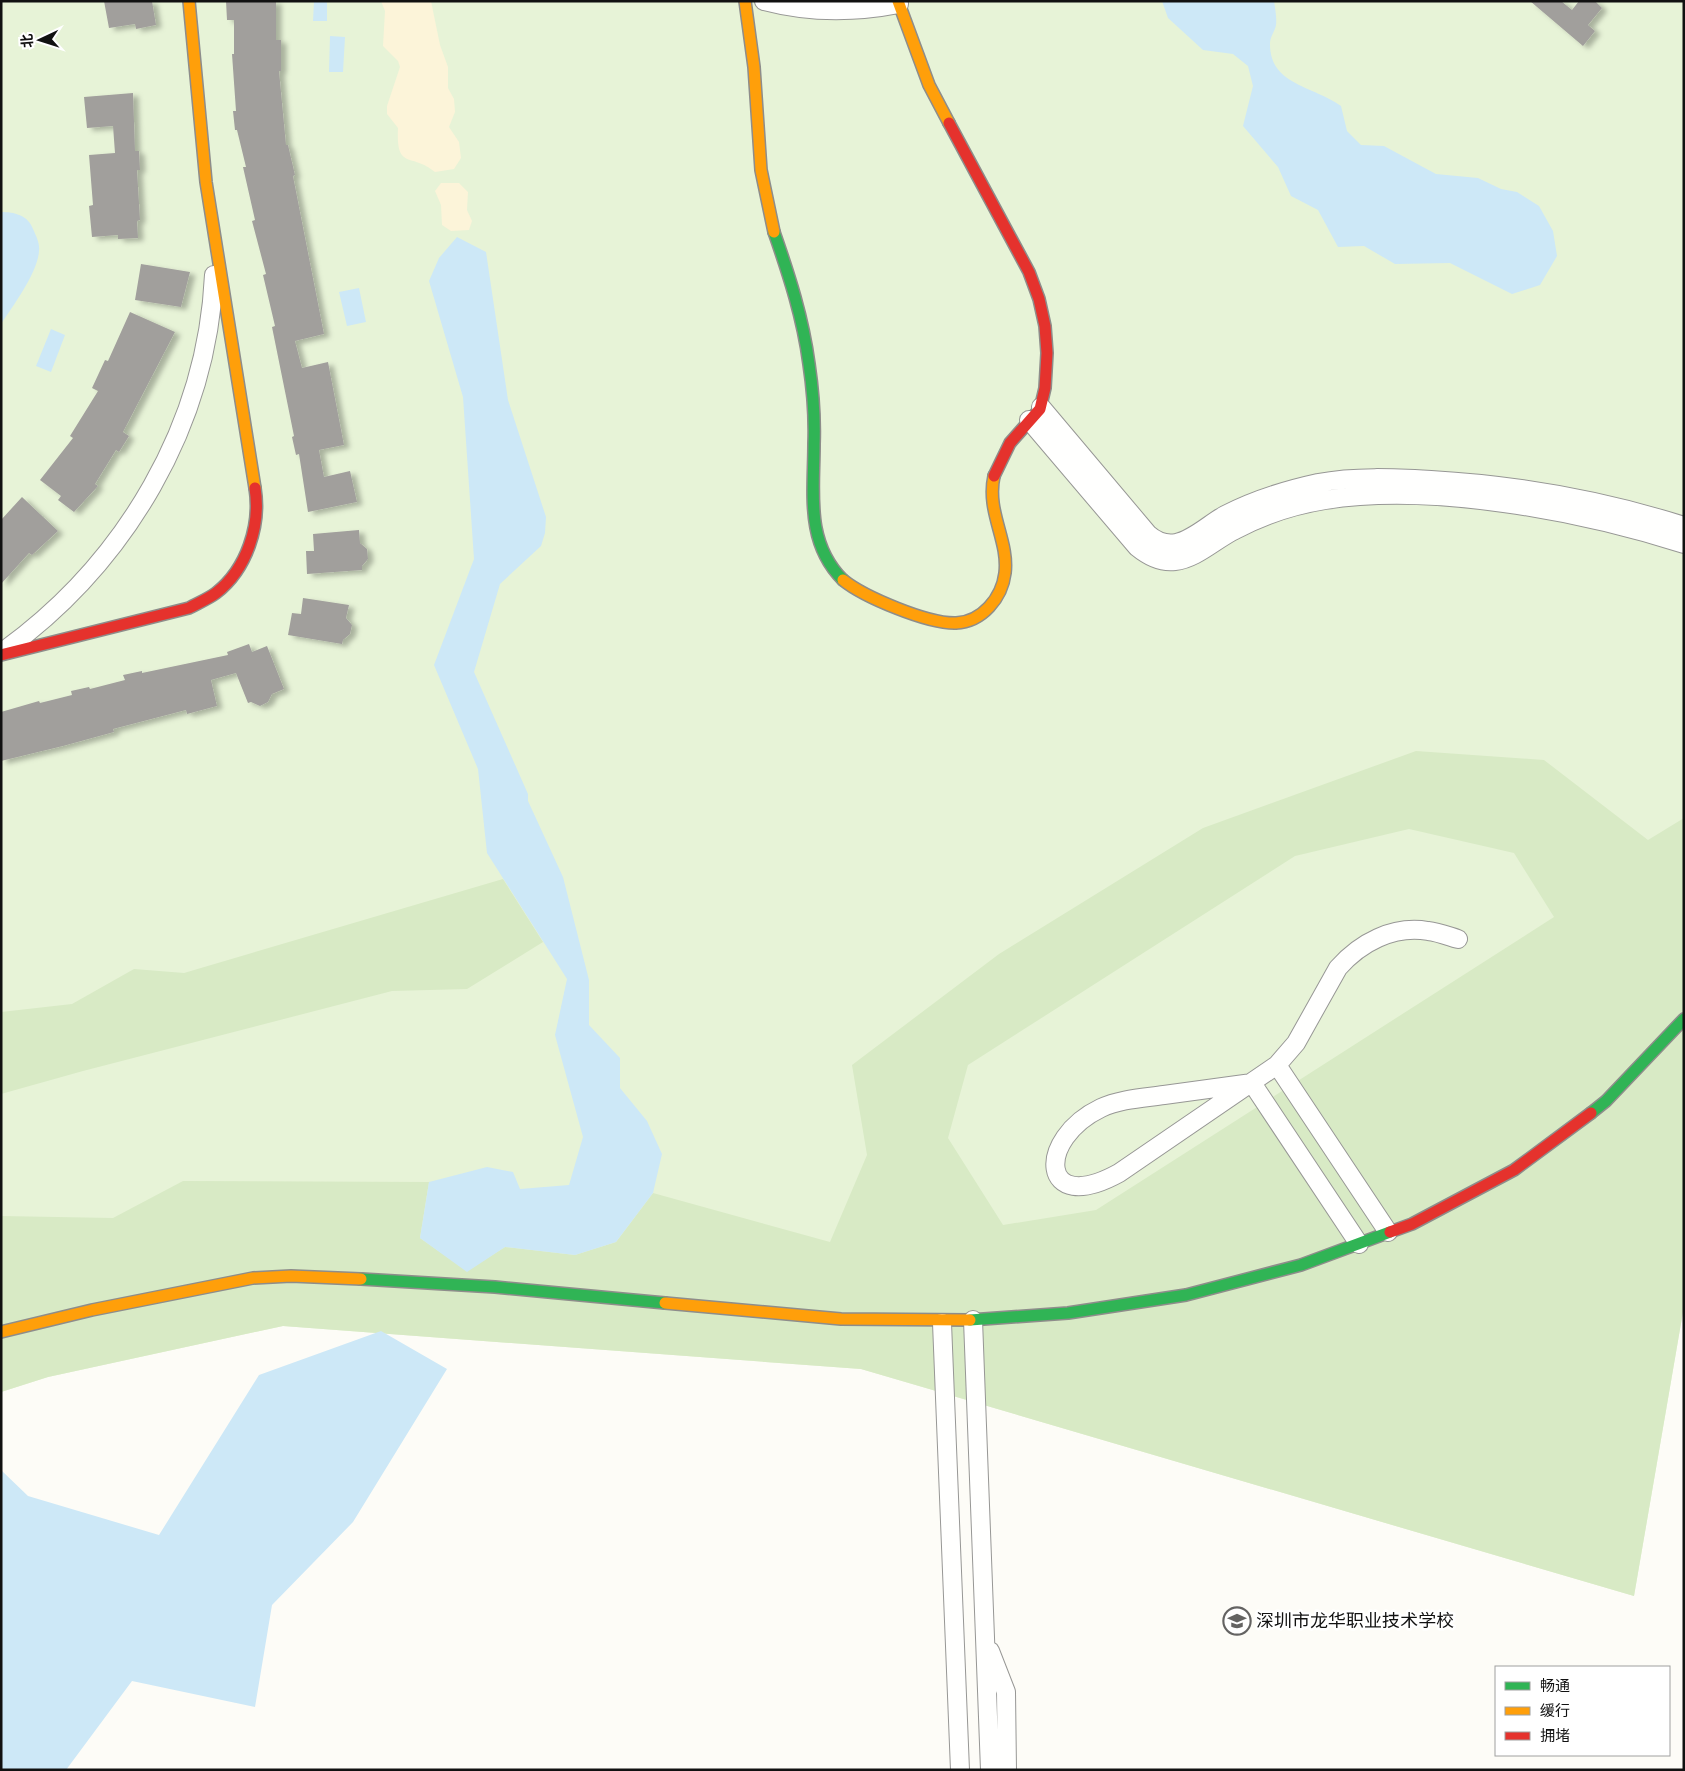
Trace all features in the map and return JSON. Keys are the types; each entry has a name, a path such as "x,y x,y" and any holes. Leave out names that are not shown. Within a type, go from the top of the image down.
{"street":[{"path":"1,654 189,608 217,592 239,568 253,538 258,505 216,252 198,111 189,1"},
{"path":"745,1 753,60 757,136 764,191 796,302 808,362 814,424 812,521 816,539 834,571 862,595 879,603 939,620 956,623 974,619 989,609 999,594 1004,579 1006,563 992,510 994,479 1001,457 1013,437 1041,407 1045,388 1046,329 1037,290 1021,254 929,85 898,2 869,9 832,12 787,7 764,1"},
{"path":"1,654 46,618 91,573 130,522 163,468 182,424 197,378 210,316 216,252"},
{"path":"1041,407 1148,534 1159,542 1180,542 1228,514 1273,495 1320,483 1369,478 1456,482 1542,492 1628,510 1684,526"},
{"path":"1029,420 1137,547 1153,558 1164,561 1185,559 1235,530 1278,512 1323,500 1369,496 1455,499 1540,509 1624,527 1684,544"},
{"path":"1252,1083 1130,1099 1101,1108 1077,1124 1067,1135 1054,1159 1055,1171 1062,1181 1072,1187 1089,1186 1105,1181 1252,1083 1277,1065 1301,1035 1338,968 1347,958 1370,941 1382,936 1412,930 1428,930 1458,939"},
{"path":"1,1332 143,1299 265,1277 406,1281 516,1287 839,1319 942,1323 1131,1305 1208,1290 1284,1270 1359,1244 1480,1190 1523,1165 1564,1136 1603,1104 1639,1070 1684,1018"},
{"path":"1277,1065 1388,1232"},
{"path":"1252,1083 1359,1244"},
{"path":"973,1320 990,1770"},
{"path":"942,1323 960,1770"},
{"path":"985,1639 1006,1692 1007,1770"}],"green space":[{"path":"1,1 1684,1 1684,1306 1634,1596 861,1369 283,1326 48,1377 1,1392"},
{"path":"1416,751 1544,760 1648,840 1684,818 1684,1306 1634,1596 861,1369 283,1326 48,1377 1,1392 1,1216 113,1218 183,1181 429,1182 420,1238 467,1271 505,1247 575,1255 616,1242 653,1193 830,1242 867,1155 852,1065 999,954 1203,828","holes":["1409,829 1514,853 1554,917 1096,1210 1003,1225 948,1138 968,1065 1295,856"]},
{"path":"503,879 543,942 467,989 392,991 1,1094 1,1012 72,1004 134,969 184,973"}],"sand":[{"path":"381,1 431,1 440,45 448,67 448,88 454,99 455,112 449,127 459,142 461,158 454,169 435,172 402,156 398,141 398,128 387,114 387,106 400,67 398,61 383,46 385,11"},
{"path":"441,183 459,183 468,192 467,210 472,221 469,230 451,231 442,225 441,205 435,191"}],"water":[{"path":"314,1 327,1 327,21 313,21"},
{"path":"1162,1 1274,1 1276,25 1270,43 1272,57 1277,68 1295,83 1341,106 1347,131 1361,145 1384,146 1436,174 1478,178 1501,189 1517,192 1539,206 1553,231 1557,256 1540,285 1512,294 1450,263 1395,264 1364,246 1338,247 1318,210 1291,196 1278,167 1243,126 1253,86 1248,66 1233,54 1203,50 1168,18"},
{"path":"330,36 345,37 343,72 329,72"},
{"path":"1,212 20,215 28,220 39,248 38,259 30,279 1,324"},
{"path":"457,237 486,252 508,400 546,517 545,533 541,546 500,584 474,672 528,794 528,801 563,877 589,980 589,1025 620,1058 620,1088 647,1121 662,1154 653,1193 616,1242 575,1255 505,1247 467,1272 420,1238 429,1182 487,1167 513,1172 520,1189 569,1185 583,1137 555,1035 567,979 487,853 478,769 434,665 474,559 463,397 429,281 439,258"},
{"path":"359,288 366,322 347,326 339,292"},
{"path":"51,329 65,335 51,372 36,366"},
{"path":"381,1331 447,1369 353,1522 272,1605 255,1707 132,1681 66,1770 1,1770 1,1470 28,1496 159,1535 259,1375"}],"building":[{"path":"104,1 152,1 156,25 136,29 135,24 109,28"},
{"path":"226,1 276,1 276,40 281,40 281,71 279,71 286,145 288,145 295,175 293,176 324,334 295,341 302,368 328,362 344,445 319,450 324,477 350,471 357,502 308,512 299,454 296,455 292,437 294,436 272,327 275,326 263,275 266,274 252,221 255,220 243,167 246,167 237,130 235,130 233,111 236,111 232,54 234,54 234,20 227,20"},
{"path":"1530,1 1561,1 1572,10 1579,1 1595,1 1602,8 1588,25 1595,31 1583,46"},
{"path":"133,93 135,151 139,151 140,170 137,170 140,220 137,221 138,238 118,239 118,235 92,237 89,206 93,205 89,155 115,153 113,126 87,128 84,97"},
{"path":"141,264 190,272 181,307 135,300"},
{"path":"130,312 175,332 123,432 129,436 119,452 116,450 95,484 98,486 74,512 58,500 61,496 40,480 73,438 70,436 98,391 92,388 105,360 108,361"},
{"path":"22,497 58,531 32,555 29,553 1,584 1,520"},
{"path":"359,530 360,543 367,549 368,559 362,566 362,570 307,574 306,551 314,551 313,534"},
{"path":"303,598 349,605 346,618 352,625 350,634 343,640 342,644 288,635 292,613 301,614"},
{"path":"249,644 252,652 267,646 284,689 272,694 268,702 260,706 251,702 248,703 236,673 211,680 217,706 187,714 186,710 113,729 114,732 1,761 1,712 39,701 40,703 72,695 71,691 89,687 90,689 125,680 123,675 142,671 142,673 228,655 227,652"}],"traffic: fast":[{"path":"774,232 795,297 809,364 814,414 813,499 817,533 822,550 843,580"},
{"path":"1591,1113 1606,1101 1684,1019"},
{"path":"970,1320 1068,1313 1186,1295 1301,1265 1390,1232"},
{"path":"361,1279 495,1287 665,1303"}],"traffic: slow":[{"path":"189,1 206,182 255,488"},
{"path":"745,1 754,67 761,170 774,232"},
{"path":"898,1 929,85 949,123"},
{"path":"843,580 881,601 929,619 944,622 965,622 982,613 995,600 1000,591 1005,573 1004,549 993,502 994,476"},
{"path":"1,1332 92,1310 253,1278 291,1276 361,1279"},
{"path":"665,1303 841,1319 970,1320"}],"traffic: jam":[{"path":"949,123 1029,272 1039,299 1045,326 1047,353 1045,388 1040,409 1010,443 994,476"},
{"path":"1,655 189,608 213,595 227,583 244,559 256,517 255,488"},
{"path":"1390,1232 1412,1224 1514,1170 1591,1113"}],"place":[{"name":"深圳市龙华职业技术学校","path":"1237,1621"}]}
